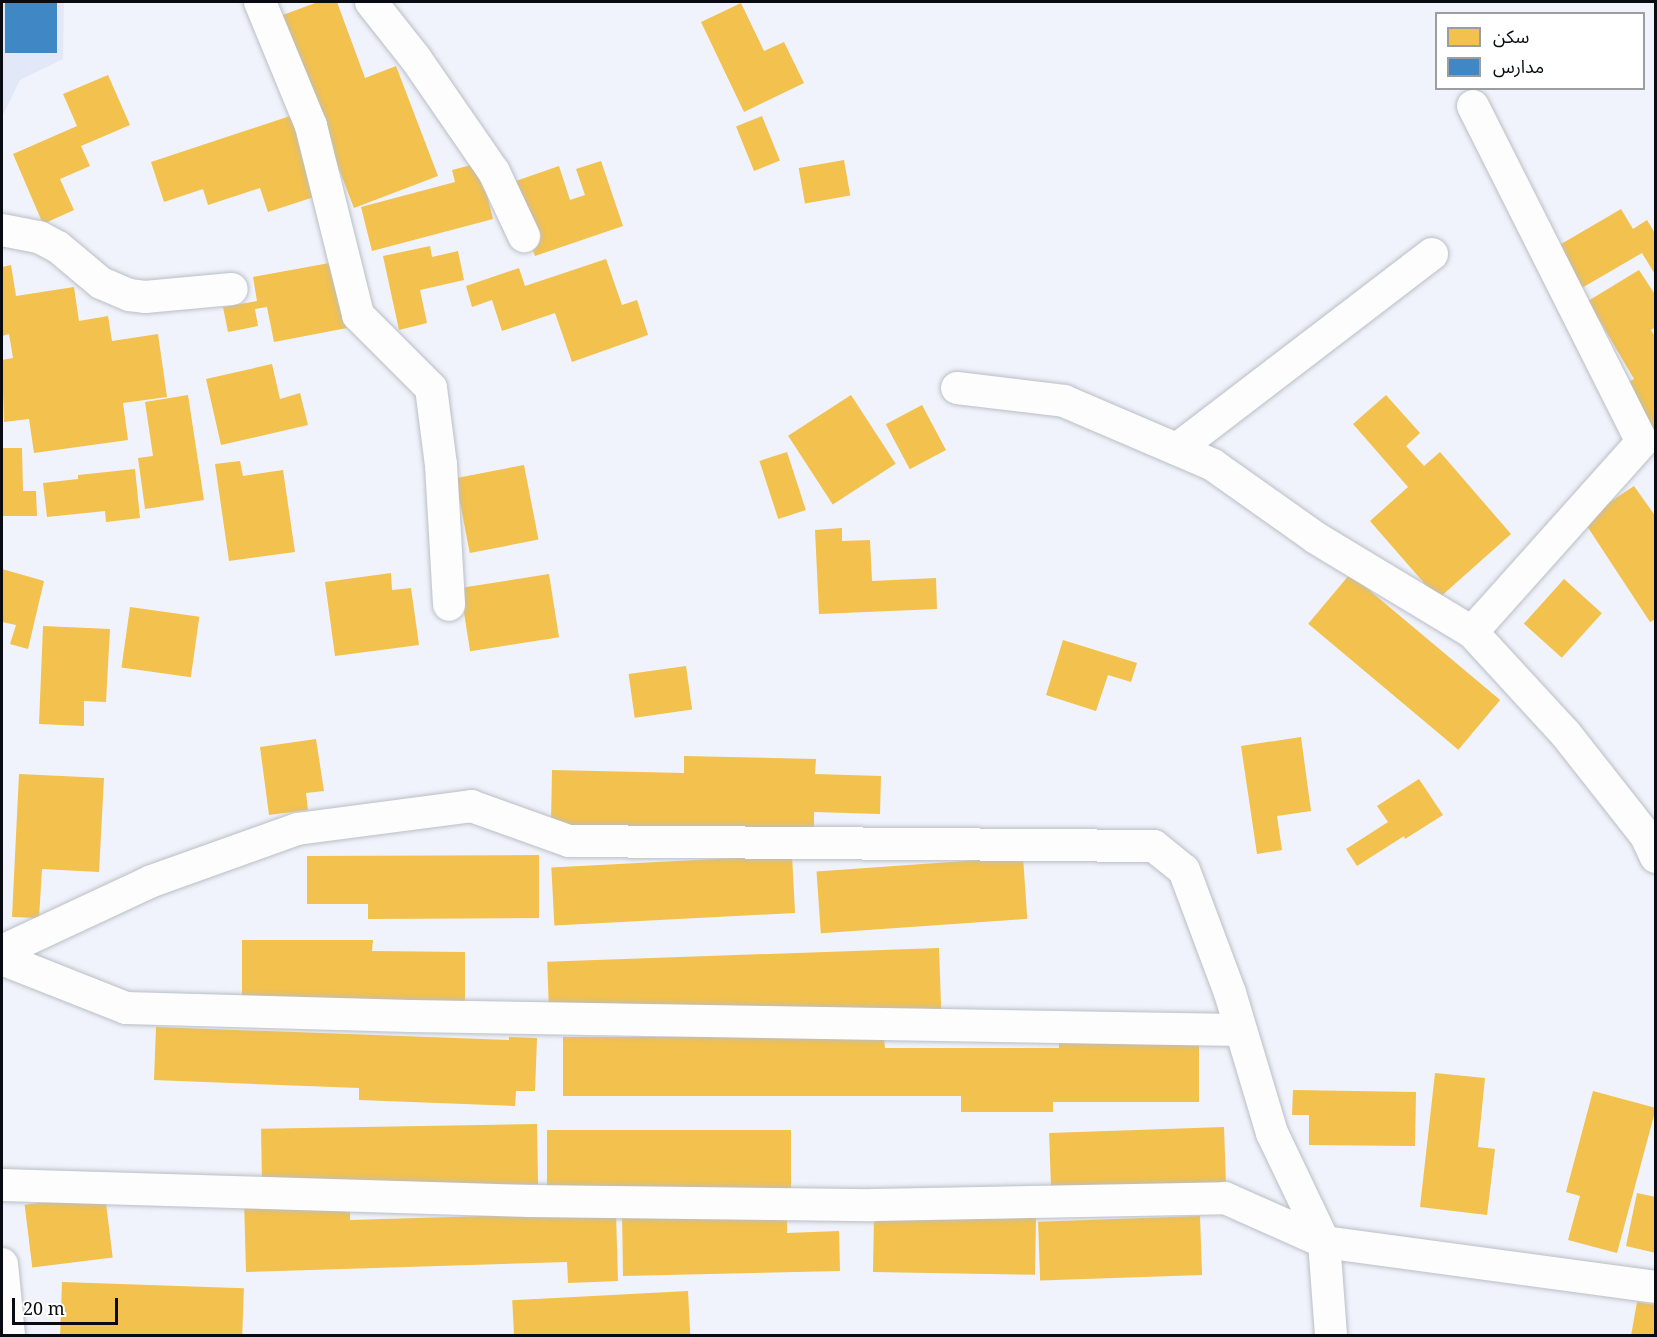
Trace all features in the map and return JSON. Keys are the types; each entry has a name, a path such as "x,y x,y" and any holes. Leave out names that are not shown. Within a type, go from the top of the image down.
{"street":[{"path":"260,2 311,126 358,315 431,388 441,465 449,605"},
{"path":"371,2 416,59 494,172 524,236"},
{"path":"1472,632 1642,442 1473,106"},
{"path":"2,230 39,237 58,247 101,283 129,295 145,297 232,290"},
{"path":"1177,449 1432,254"},
{"path":"957,388 1064,401 1213,465 1316,538 1472,632 1565,733 1652,842"},
{"path":"2,951 152,881 297,829 471,806 569,841 1154,846 1184,870 1241,1030 1272,1133 1324,1242 1331,1335"},
{"path":"2,959 126,1008 422,1016 1241,1030"},
{"path":"2,1185 530,1201 874,1205 1225,1198 1324,1242 1656,1287"},
{"path":"2,1264 9,1335"}],"shaded area":[{"path":"2,2 64,2 63,59 20,80 2,117"}],"building: سكن":[{"path":"318,2 337,2 365,78 396,66 438,176 354,208 280,16"},
{"path":"741,3 764,51 784,42 804,83 744,112 701,22"},
{"path":"108,75 130,125 81,146 90,166 60,179 74,210 43,224 13,154 77,126 63,94"},
{"path":"293,115 320,195 268,212 260,188 208,205 203,189 164,202 151,162"},
{"path":"762,116 780,161 754,171 736,126"},
{"path":"844,160 850,195 805,203 799,168"},
{"path":"601,161 623,226 535,256 510,183 559,166 570,200 585,195 576,169"},
{"path":"479,163 493,219 372,251 361,207 455,182 452,170"},
{"path":"1621,209 1633,229 1647,220 1656,235 1656,276 1642,253 1580,289 1556,247"},
{"path":"430,246 432,257 458,251 464,280 420,290 427,323 399,330 383,256"},
{"path":"606,259 622,305 637,300 648,335 572,362 555,313 502,331 492,300 472,307 466,286 519,268 525,286"},
{"path":"335,262 347,328 274,342 267,307 255,309 258,326 228,332 223,307 257,301 253,277"},
{"path":"11,265 16,296 74,287 79,321 108,316 112,341 158,334 167,397 123,403 128,440 34,453 29,419 4,422 2,360 13,358 9,334 2,336 2,267"},
{"path":"1639,270 1656,296 1656,327 1651,330 1656,338 1656,444 1616,389 1634,379 1588,301"},
{"path":"272,364 280,399 300,393 308,425 221,445 206,379"},
{"path":"188,395 204,500 145,509 138,458 153,456 145,402"},
{"path":"851,395 896,464 833,505 788,436"},
{"path":"1386,395 1420,433 1406,446 1424,466 1440,452 1511,534 1438,599 1370,521 1408,487 1353,424"},
{"path":"922,405 946,450 910,469 886,424"},
{"path":"2,448 22,448 23,491 36,491 37,516 2,516"},
{"path":"787,452 806,510 778,519 759,461"},
{"path":"240,461 243,476 283,470 295,552 229,561 215,464"},
{"path":"524,465 539,540 470,553 455,478"},
{"path":"135,469 140,518 106,522 105,511 47,517 43,483 78,479 78,475"},
{"path":"1634,486 1656,517 1656,619 1650,622 1583,520"},
{"path":"842,528 842,541 870,540 872,581 936,578 937,609 819,614 815,530"},
{"path":"2,569 44,581 28,649 10,644 16,625 2,622"},
{"path":"391,573 392,590 411,588 419,645 335,656 325,582"},
{"path":"549,574 559,637 470,651 460,588"},
{"path":"1350,574 1500,700 1458,750 1308,624"},
{"path":"1564,579 1602,613 1562,658 1524,624"},
{"path":"130,607 199,617 191,677 122,667"},
{"path":"43,626 110,629 106,702 84,701 84,726 39,724"},
{"path":"1063,640 1137,663 1131,682 1108,675 1096,711 1046,695"},
{"path":"686,666 692,710 635,718 629,674"},
{"path":"1301,737 1311,811 1277,816 1282,850 1257,854 1241,746"},
{"path":"316,739 324,791 306,793 308,810 269,815 260,747"},
{"path":"684,756 816,759 815,774 881,776 880,814 814,812 814,842 611,826 551,825 552,770 684,773"},
{"path":"19,774 104,778 99,872 42,869 39,918 12,917"},
{"path":"1419,779 1443,815 1405,839 1404,836 1357,866 1346,849 1388,822 1377,806"},
{"path":"539,855 539,918 368,919 368,904 307,904 307,856"},
{"path":"792,855 795,913 554,926 551,868"},
{"path":"1023,857 1027,919 821,933 817,871"},
{"path":"242,940 373,940 372,951 465,952 465,1006 242,1005"},
{"path":"939,948 941,1009 549,1023 547,962"},
{"path":"156,1027 509,1040 509,1037 537,1038 535,1091 516,1091 515,1106 359,1100 359,1088 154,1080"},
{"path":"563,1037 884,1037 885,1048 1059,1048 1059,1041 1199,1040 1199,1102 1053,1102 1053,1112 961,1112 961,1096 563,1096"},
{"path":"1435,1073 1485,1078 1478,1147 1495,1149 1487,1215 1420,1207"},
{"path":"1293,1090 1416,1092 1415,1146 1309,1145 1309,1115 1292,1115"},
{"path":"1593,1091 1656,1108 1617,1253 1568,1240 1580,1196 1566,1192"},
{"path":"537,1124 538,1184 262,1189 261,1129"},
{"path":"1224,1127 1226,1187 1051,1193 1049,1133"},
{"path":"547,1130 791,1130 791,1191 547,1191"},
{"path":"1637,1193 1656,1197 1656,1253 1626,1246"},
{"path":"105,1195 113,1258 32,1267 25,1205"},
{"path":"350,1196 350,1220 616,1212 618,1281 568,1283 567,1262 246,1272 244,1199"},
{"path":"787,1210 787,1233 839,1231 840,1271 623,1276 622,1213"},
{"path":"874,1215 1036,1218 1035,1275 873,1272"},
{"path":"1200,1216 1202,1275 1040,1281 1038,1222"},
{"path":"62,1282 244,1288 242,1336 60,1336"},
{"path":"688,1291 690,1336 514,1336 512,1300"},
{"path":"1637,1302 1656,1305 1656,1336 1631,1336"}],"building: مدارس":[{"path":"5,2 57,2 57,53 5,53"}]}
